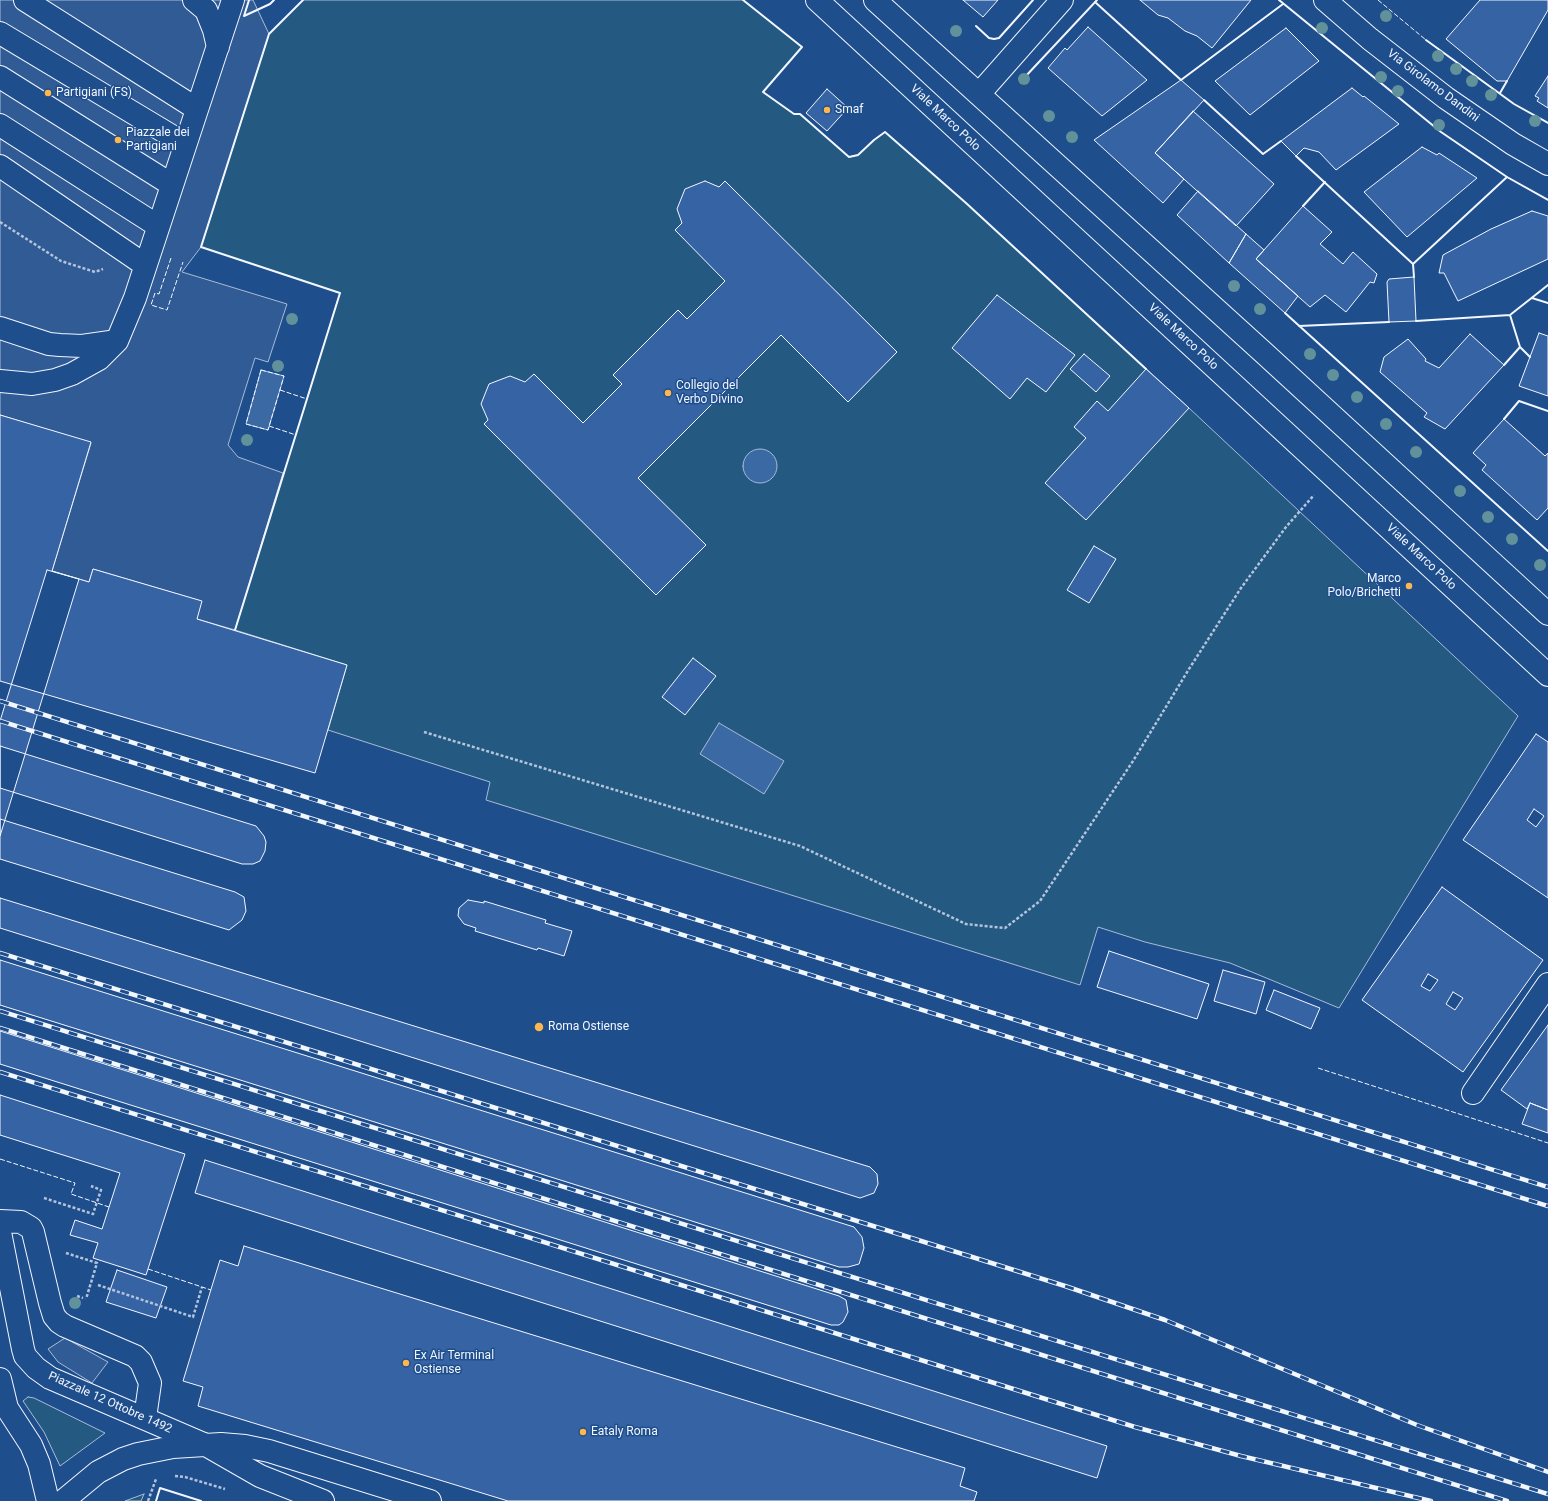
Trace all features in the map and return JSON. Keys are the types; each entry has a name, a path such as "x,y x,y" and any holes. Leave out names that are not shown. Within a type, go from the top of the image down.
{"street":[{"path":"25,0 197,109"},
{"path":"194,0 206,10 214,30 218,47"},
{"path":"0,381 32,384 55,380 72,374 99,359 117,341 135,298 234,0"},
{"name":"Viale Marco Polo","path":"817,0 1548,675"},
{"path":"875,0 1264,353 1548,614"},
{"path":"979,94 1062,0"},
{"name":"Via Girolamo Dandini","path":"1325,0 1370,39 1446,98 1508,140 1548,164"},
{"path":"0,33 185,144"},
{"path":"0,77 172,185"},
{"path":"0,125 158,226"},
{"path":"0,166 145,265"},
{"path":"0,328 49,344 82,346 117,341"},
{"path":"1473,1093 1548,984"},
{"path":"0,1221 21,1222 31,1228 34,1232 50,1303 54,1316 59,1322 65,1326 135,1356 141,1362 150,1382 145,1418"},
{"name":"Piazzale 12 Ottobre 1492","path":"0,1232 23,1349 30,1363 50,1378 206,1445 260,1476 323,1501"},
{"path":"0,1379 3,1407 31,1445 39,1464 48,1501"},
{"name":"Piazzale 12 Ottobre 1492","path":"63,1501 98,1472 123,1459 138,1454 173,1447 206,1445 239,1445 269,1451 430,1501"}],"path":[{"path":"424,732 800,846 966,924 1005,928 1040,901 1133,761 1189,668 1241,588 1286,527 1332,475"},
{"path":"44,1198 93,1214 101,1190 91,1186"},
{"path":"66,1253 97,1263 85,1298 77,1295"},
{"path":"98,1285 193,1317 202,1287"},
{"path":"172,1476 185,1477 230,1491"},
{"path":"148,1501 156,1477"}],"shaded area":[{"name":"Piazzale dei Partigiani","path":"0,0 253,0 269,34 201,247 182,272 287,304 268,362 255,358 228,445 238,457 283,473 235,630 197,619 201,601 93,569 89,582 52,571 91,443 0,415"},
{"path":"303,0 743,0 802,47 763,92 794,114 800,114 849,157 858,155 885,132 966,203 1189,408 1518,716 1339,1008 1230,963 1145,942 1098,927 1080,985 486,800 490,782 328,730 347,665 235,630 340,293 201,247 269,34"},
{"path":"261,370 284,376 268,430 246,424"},
{"path":"760,449 766,450 772,454 776,460 776,472 772,478 766,482 760,483 754,482 748,478 744,472 743,466 744,460 748,454 754,450"},
{"path":"719,723 784,761 764,794 700,754"},
{"path":"65,1338 108,1362 92,1383 58,1362 48,1349"},
{"path":"28,1397 34,1398 105,1433 60,1466 44,1432 23,1401"},
{"path":"144,1494 141,1501 125,1501"}],"building":[{"path":"963,0 998,0 983,17"},
{"path":"1140,0 1251,0 1212,48 1197,36 1185,31 1168,18 1158,15"},
{"path":"1480,0 1548,0 1548,10 1507,81 1497,81 1446,39"},
{"path":"1088,27 1147,80 1102,116 1048,68 1065,48 1067,50"},
{"path":"1286,28 1319,61 1250,115 1215,81"},
{"path":"1548,76 1548,108 1537,101 1539,98 1535,96"},
{"path":"1181,80 1204,100 1155,153 1184,179 1163,203 1094,140"},
{"path":"1352,88 1399,124 1336,170 1319,152 1304,148 1296,156 1281,141"},
{"name":"Smaf","path":"827,89 848,108 827,131 806,113"},
{"path":"1193,111 1274,184 1236,226 1155,153"},
{"path":"1422,147 1437,155 1439,153 1477,178 1407,237 1364,192"},
{"name":"Collegio del Verbo Divino","path":"705,181 719,187 725,181 897,352 848,402 781,335 638,478 706,545 656,595 484,424 488,420 481,404 489,384 510,376 525,382 534,374 583,423 622,384 613,375 678,310 687,319 725,281 675,230 682,223 677,209 685,189"},
{"path":"1198,191 1246,234 1229,263 1177,215"},
{"path":"1303,206 1332,232 1320,244 1343,264 1353,252 1377,274 1374,283 1370,282 1346,312 1325,295 1310,307 1256,259"},
{"path":"1532,211 1548,216 1548,259 1458,301 1444,273 1439,273 1443,255 1491,229"},
{"path":"1246,234 1264,250 1256,259 1298,296 1285,313 1229,263"},
{"path":"1414,277 1416,321 1389,322 1387,282 1389,279"},
{"path":"997,295 1075,355 1046,392 1027,378 1010,399 952,348"},
{"path":"1539,333 1548,336 1548,396 1519,386"},
{"path":"1470,334 1504,365 1445,429 1424,417 1427,413 1380,372 1384,357 1408,339 1426,359 1425,361 1439,368"},
{"path":"1084,354 1110,376 1096,392 1070,369"},
{"path":"1146,369 1189,408 1086,520 1045,483 1086,438 1074,427 1097,401 1108,411"},
{"path":"0,415 91,442 52,571 89,582 93,569 202,601 197,619 347,665 315,773 0,681"},
{"path":"1504,419 1545,456 1548,453 1548,508 1537,520 1482,470 1486,465 1473,453"},
{"path":"1094,546 1116,559 1089,603 1067,590"},
{"path":"47,570 79,579 0,836 0,721"},
{"path":"693,658 716,676 685,715 662,697"},
{"path":"1536,734 1548,742 1548,898 1463,840","holes":["1534,809 1544,816 1536,827 1527,820"]},
{"path":"0,746 256,826 264,836 266,842 265,851 260,861 253,864 242,864 0,788"},
{"path":"0,819 235,892 244,897 246,911 242,920 229,930 0,859"},
{"path":"1442,887 1543,960 1463,1072 1362,1000","holes":["1428,974 1438,980 1430,991 1421,986","1453,992 1463,998 1455,1010 1446,1004"]},
{"path":"0,898 870,1167 877,1174 878,1184 874,1193 860,1198 0,928"},
{"path":"468,900 484,903 484,901 546,920 545,923 572,931 564,956 538,948 537,950 475,931 476,928 464,924 458,916 459,908"},
{"path":"1109,951 1209,984 1197,1019 1097,987"},
{"path":"0,960 854,1227 862,1237 864,1248 859,1264 848,1267 839,1267 0,1005"},
{"path":"1223,970 1265,982 1256,1014 1214,1001"},
{"path":"1274,990 1320,1008 1311,1029 1266,1010"},
{"path":"1548,1025 1548,1110 1530,1103 1527,1109 1501,1090"},
{"path":"0,1031 839,1296 846,1300 848,1312 843,1322 839,1325 831,1325 0,1064"},
{"path":"0,1095 185,1154 146,1275 93,1258 98,1243 70,1235 75,1220 102,1229 120,1173 0,1135"},
{"path":"1530,1103 1548,1110 1548,1133 1522,1124"},
{"path":"205,1160 1107,1446 1097,1478 195,1193"},
{"name":"Ex Air Terminal Ostiense","path":"244,1246 965,1468 960,1486 977,1492 974,1501 508,1501 198,1406 203,1387 183,1381 220,1260 238,1266"},
{"path":"117,1270 167,1287 156,1318 106,1302"}],"railway":[{"path":"0,701 1548,1187"},
{"path":"0,721 1548,1206"},
{"path":"0,953 1065,1286 1165,1320 1417,1425 1548,1472"},
{"path":"0,1011 1548,1494"},
{"path":"0,1028 1507,1501"},
{"path":"0,1072 1135,1427 1241,1456 1431,1501"}],"fence":[{"path":"249,0 244,16 270,4 274,0"},
{"path":"1378,0 1426,40"},
{"path":"171,258 159,294 155,293 151,305 167,310 183,262"},
{"path":"261,370 284,376 268,430 246,424 261,370"},
{"path":"280,390 307,399"},
{"path":"269,426 296,435"},
{"path":"1318,1068 1548,1143"},
{"path":"0,1159 75,1183 71,1194 109,1207"},
{"path":"148,1269 211,1290"}],"wall":[{"path":"249,0 244,16 270,4 274,0"},
{"path":"235,630 340,293 201,247 269,34 303,0"},
{"path":"743,0 802,47 763,92 794,114 800,114 849,157 858,155 885,132 966,203 1146,369"},
{"path":"976,26 989,38 999,38 1033,0"},
{"path":"1024,78 1097,0"},
{"path":"1279,0 1441,132 1507,177 1548,200"},
{"path":"1095,2 1181,80 1283,4"},
{"path":"1426,40 1514,104 1548,123"},
{"path":"1500,93 1507,81"},
{"path":"1204,100 1263,154 1281,141"},
{"path":"1296,156 1413,264 1507,177"},
{"path":"1303,206 1325,182"},
{"path":"1413,264 1414,277"},
{"path":"1416,321 1510,315 1548,285"},
{"path":"1532,298 1548,303"},
{"path":"1285,313 1548,551"},
{"path":"1504,365 1520,347 1510,315"},
{"path":"1299,326 1389,322"},
{"path":"1520,347 1530,357"},
{"path":"1504,419 1519,401 1548,411"},
{"path":"156,1501 160,1488 201,1501"}],"place":[{"name":"Partigiani (FS)","path":"48,93"},
{"name":"Smaf","path":"827,110"},
{"name":"Piazzale dei Partigiani","path":"118,140"},
{"name":"Collegio del Verbo Divino","path":"668,393"},
{"name":"Marco Polo/Brichetti","path":"1409,586"},
{"name":"Roma Ostiense","path":"539,1027"},
{"name":"Ex Air Terminal Ostiense","path":"406,1363"},
{"name":"Eataly Roma","path":"583,1432"}]}
